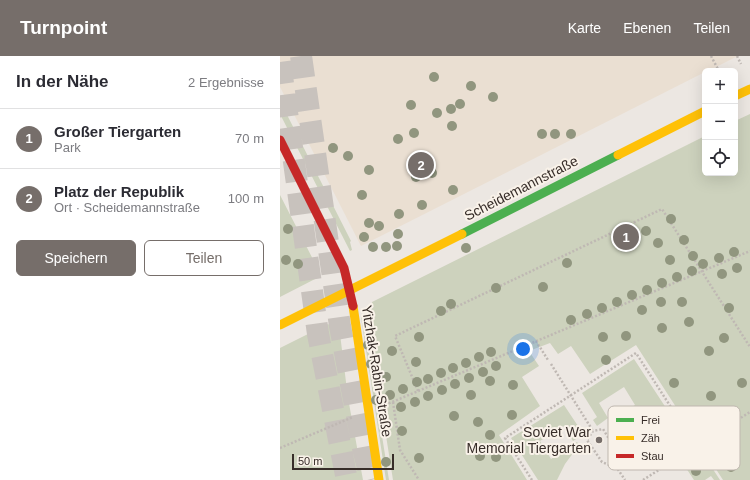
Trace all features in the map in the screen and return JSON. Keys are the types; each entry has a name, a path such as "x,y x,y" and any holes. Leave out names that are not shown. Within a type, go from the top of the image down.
{"street":[{"path":"738,95 750,89"},
{"name":"Scheidemannstraße","path":"280,325 702,114"},
{"name":"Yitzhak-Rabin-Straße","path":"280,140 344,268 350,290 379,480"}],"path":[{"path":"712,56 718,68"},
{"path":"736,56 741,64"},
{"path":"418,391 395,336 662,209 750,347"},
{"path":"385,405 750,250"},
{"path":"536,341 548,360"},
{"path":"532,480 505,438 636,353 670,406"},
{"path":"551,364 593,431"},
{"path":"393,402 400,450 419,480"},
{"path":"740,418 750,412"},
{"path":"280,448 357,416"},
{"path":"608,437 603,429 593,431 587,440 602,462 608,464"},
{"path":"619,470 625,480"},
{"path":"643,480 659,470"}],"green space":[{"path":"280,101 351,241 352,250 350,251 280,114"},
{"path":"750,114 750,480 723,480 717,470 740,470 740,406 675,406 636,345 590,374 571,346 558,354 550,343 529,351 539,366 522,377 540,406 499,435 527,480 393,480 367,315 370,313 372,302 702,137 702,176 738,176 738,120"},
{"path":"280,195 320,273 316,274 317,278 280,297"},
{"path":"363,316 389,480 386,480 361,317"},
{"path":"328,324 340,334 348,398 363,480 280,480 280,348"},
{"path":"634,359 665,406 633,406 635,405 624,387 599,403 608,418 597,426 593,420 597,417 582,393"},
{"path":"564,405 580,429 584,427 587,432 573,441 563,426 540,441 551,459 577,442 579,445 565,464 557,480 538,480 511,438"},
{"path":"687,470 713,470 720,480 714,480 711,476 705,480 694,480"}],"shaded area":[{"path":"280,56 738,56 714,68 702,68 702,74 361,246 280,87"}],"tunnel":[{"path":"301,56 340,326 363,448 371,480"},
{"path":"280,62 318,334 347,480"}],"traffic: fast":[{"path":"462,234 618,155"}],"traffic: slow":[{"path":"738,95 750,89"},
{"path":"618,155 702,113"},
{"path":"280,325 462,234"},
{"path":"353,306 379,480"}],"traffic: jam":[{"path":"280,140 344,268 353,306"}],"place":[{"name":"Platz der Republik","path":"421,165"},
{"name":"Großer Tiergarten","path":"626,237"},
{"name":"Soviet War Memorial Tiergarten","path":"599,440"}]}
